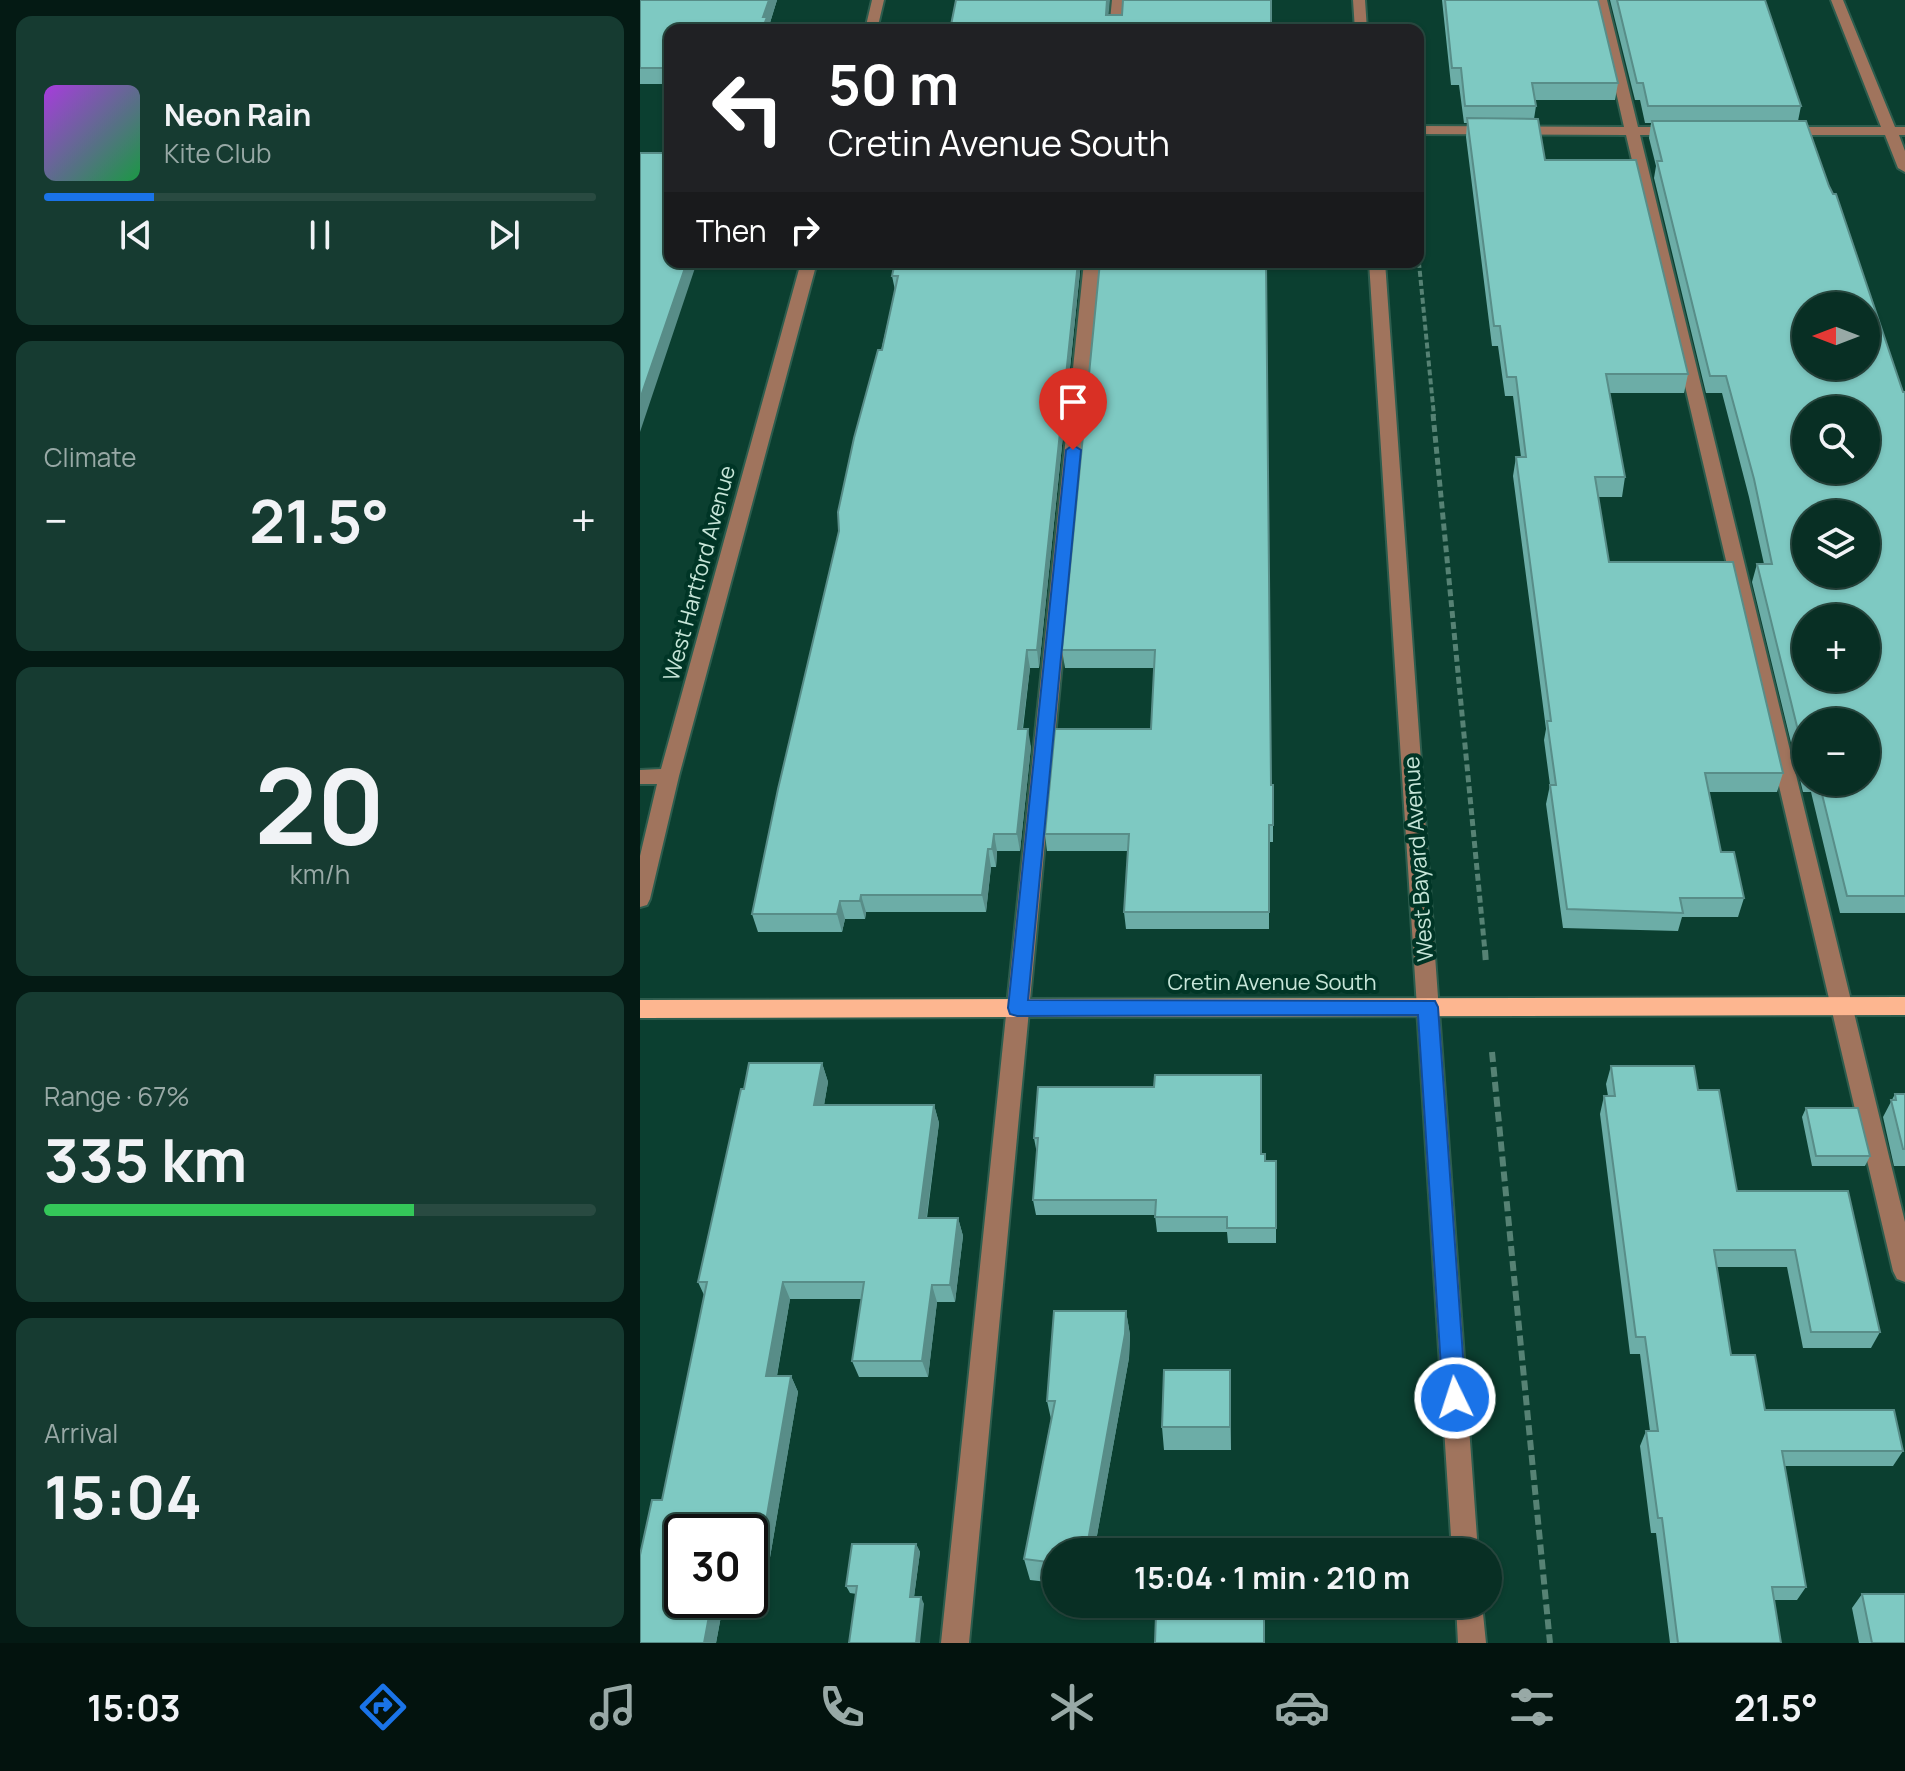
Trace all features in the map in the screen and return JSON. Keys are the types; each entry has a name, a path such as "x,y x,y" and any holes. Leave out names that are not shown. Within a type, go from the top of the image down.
{"main road":[{"name":"Cretin Avenue South","path":"640,1009 1905,1006"}],"street":[{"path":"872,24 878,0"},
{"path":"1116,24 1118,0"},
{"path":"1359,0 1361,24"},
{"path":"1601,0 1905,1271"},
{"path":"1837,0 1898,131 1905,168"},
{"path":"1424,130 1696,131"},
{"path":"1760,131 1898,131"},
{"name":"West Hartford Avenue","path":"640,899 669,776 807,268"},
{"path":"955,1643 1091,268"},
{"name":"West Bayard Avenue","path":"1377,268 1464,1538"},
{"path":"640,777 669,776"},
{"path":"1470,1618 1472,1643"}],"path":[{"path":"1419,268 1486,964"},
{"path":"1492,1052 1550,1643"}],"building":[{"path":"640,0 769,0 763,17 767,17 764,24 664,24 664,68 640,68"},
{"path":"956,0 1107,0 1106,15 1122,15 1123,0 1271,0 1271,24 951,24"},
{"path":"1445,0 1598,0 1618,83 1532,83 1536,106 1465,106 1461,68 1452,68"},
{"path":"1617,0 1765,0 1801,106 1648,106 1643,83 1637,83"},
{"path":"1467,118 1538,119 1545,160 1636,160 1688,374 1606,374 1625,477 1595,477 1609,562 1733,562 1783,773 1705,773 1721,852 1734,852 1744,898 1680,898 1683,913 1567,909 1550,785 1556,785 1547,721 1551,721 1516,457 1526,457 1516,377 1507,377 1500,326 1494,326"},
{"path":"1652,121 1806,121 1829,186 1836,194 1869,292 1792,292 1792,380 1880,380 1880,324 1905,392 1905,896 1847,896 1822,796 1880,796 1880,708 1792,708 1757,564 1772,564 1754,479 1726,376 1710,376 1657,161 1662,161"},
{"path":"664,150 664,268 685,268 640,399 640,153 663,153"},
{"path":"894,268 1077,268 1037,650 1027,650 1018,729 1028,729 1017,834 994,834 992,849 988,849 982,895 861,895 860,901 840,901 837,914 752,914 839,531 838,512 854,438 878,350 882,350 898,276 892,276"},
{"path":"1099,268 1266,268 1273,785 1273,825 1269,825 1269,912 1124,912 1129,834 1045,834 1055,729 1151,729 1155,650 1062,650"},
{"path":"749,1063 822,1063 814,1105 934,1105 919,1218 958,1218 950,1285 932,1285 922,1361 852,1361 864,1282 783,1282 766,1376 791,1376 767,1514 664,1514 664,1618 709,1618 704,1643 640,1643 640,1555 652,1500 662,1500 707,1282 698,1282 741,1089 744,1089"},
{"path":"1611,1066 1694,1066 1698,1090 1719,1090 1737,1191 1848,1191 1880,1332 1811,1332 1795,1250 1714,1250 1731,1355 1755,1355 1765,1410 1894,1410 1903,1451 1782,1451 1806,1587 1772,1587 1781,1643 1678,1643 1662,1518 1658,1518 1646,1431 1658,1431 1645,1337 1636,1337 1604,1096 1615,1096"},
{"path":"1155,1075 1261,1075 1261,1154 1265,1154 1265,1161 1276,1161 1276,1228 1227,1228 1227,1217 1155,1217 1156,1200 1033,1200 1038,1087 1154,1087"},
{"path":"1895,1094 1905,1094 1905,1149 1891,1100 1896,1100"},
{"path":"1806,1108 1858,1108 1870,1156 1816,1156"},
{"path":"1054,1311 1126,1311 1125,1334 1089,1538 1042,1538 1042,1561 1024,1559 1055,1401 1047,1401"},
{"path":"1164,1370 1230,1370 1230,1427 1162,1427"},
{"path":"852,1544 916,1544 910,1597 921,1597 916,1643 849,1643 857,1586 846,1586"},
{"path":"1862,1594 1905,1594 1905,1643 1872,1643"},
{"path":"1156,1618 1264,1618 1264,1643 1155,1643"}],"route":[{"path":"1073,450 1017,1008 1428,1007 1455,1398"}]}
